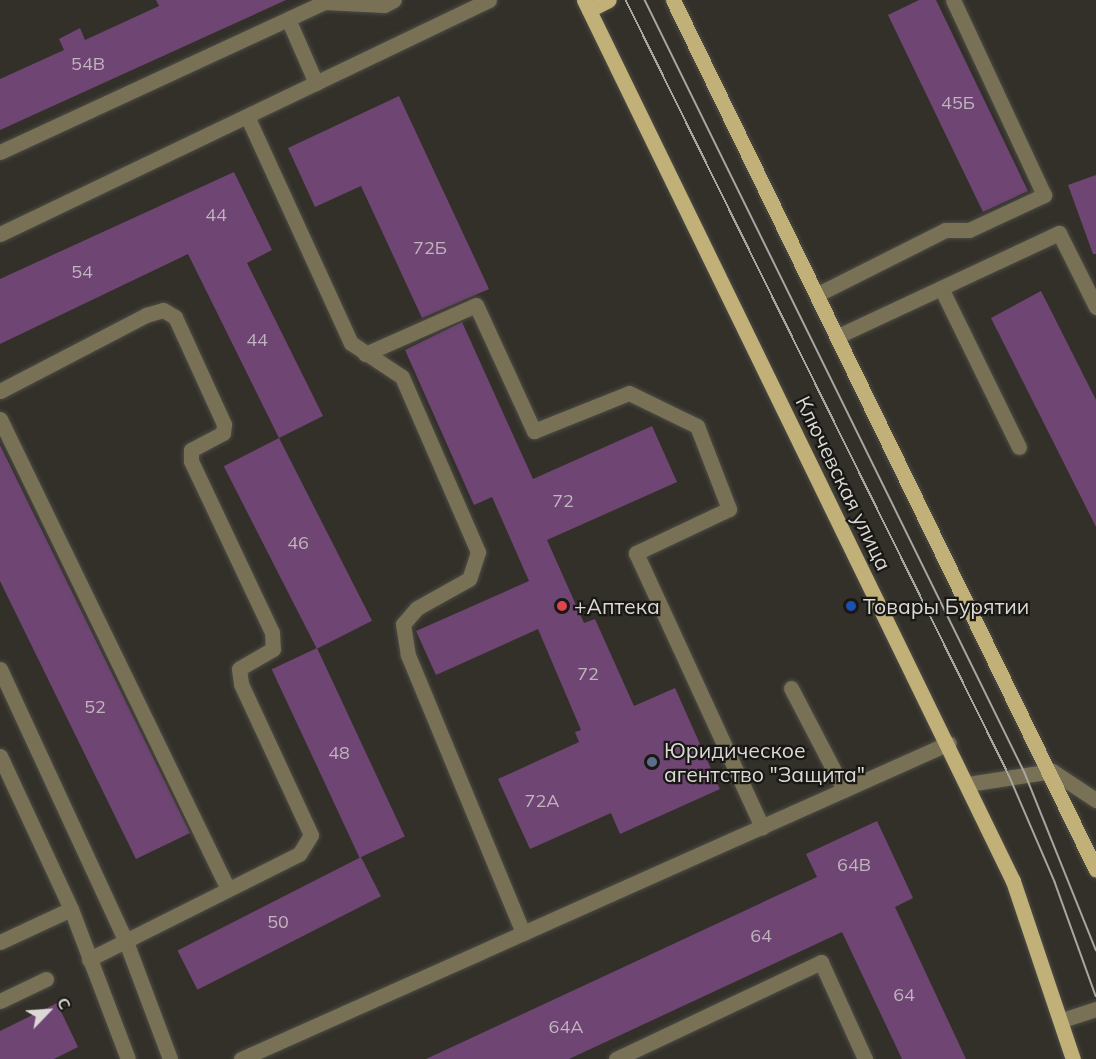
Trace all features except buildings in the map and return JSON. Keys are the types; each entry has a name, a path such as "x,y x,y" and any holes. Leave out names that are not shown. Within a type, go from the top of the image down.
{"main road":[{"path":"587,5 609,0"},
{"path":"673,0 1052,771 1096,870"},
{"name":"Ключевская улица","path":"587,5 949,743 1013,880 1062,1020 1073,1059"}],"street":[{"path":"0,152 324,2 384,5 394,0"},
{"path":"0,234 489,0"},
{"path":"818,294 945,230 969,230 1044,195 953,0"},
{"path":"288,19 316,82"},
{"path":"247,116 351,343 402,377 478,552 469,579 417,608 403,624 408,655 523,933"},
{"path":"838,336 1059,232 1096,307"},
{"path":"941,288 1019,447"},
{"path":"365,354 476,305 534,431 629,393 697,426 729,509 636,553 762,826"},
{"path":"0,391 146,315 164,310 175,318 224,424 223,433 191,450 191,461 272,632 273,649 239,669 241,684 311,835 299,854 88,959"},
{"path":"0,418 228,889"},
{"path":"0,669 5,691 125,939 170,1059"},
{"path":"791,688 844,790"},
{"path":"241,1059 949,743"},
{"path":"0,756 71,909 88,959 128,1059"},
{"path":"968,784 1052,771 1096,800"},
{"path":"0,942 71,909"},
{"path":"616,1059 821,962 865,1059"},
{"path":"0,1001 46,979"},
{"path":"1062,1020 1096,1009"}],"tram line":[{"path":"626,0 1009,775 1055,882 1096,996"},
{"path":"645,0 1025,773 1096,950"}],"place":[{"name":"+Аптека","path":"562,606"},
{"name":"Товары Бурятии","path":"851,606"},
{"name":"Юридическое агентство \"Защита\"","path":"652,762"}]}
